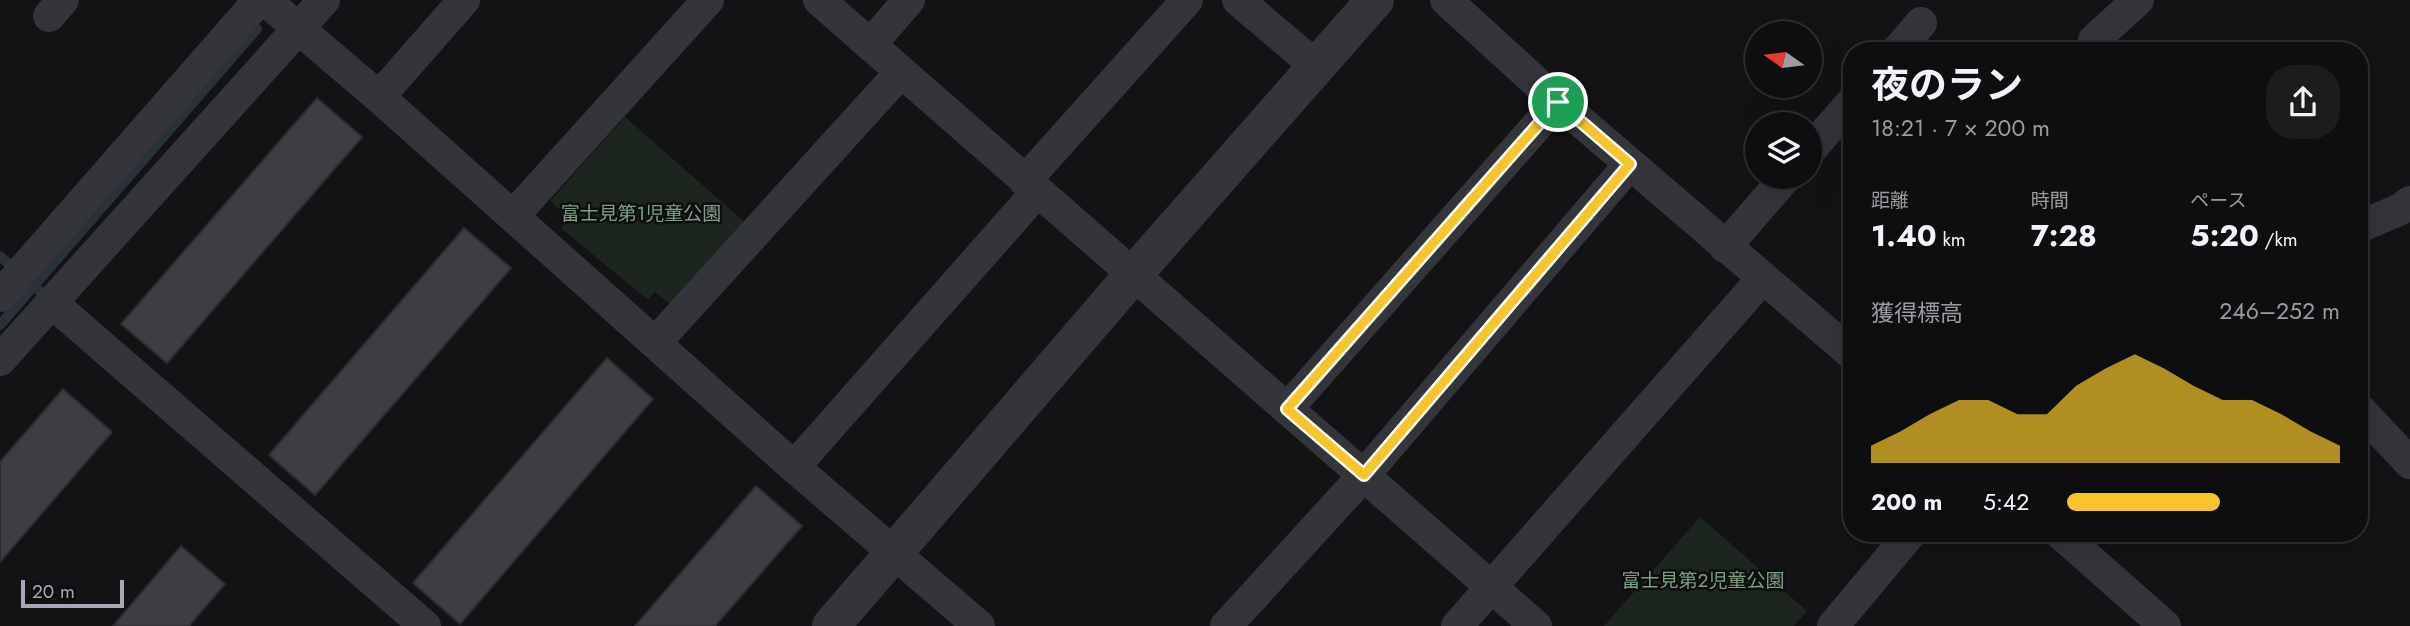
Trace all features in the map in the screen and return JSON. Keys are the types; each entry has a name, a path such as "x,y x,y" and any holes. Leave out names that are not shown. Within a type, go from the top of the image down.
{"street":[{"path":"0,296 259,0"},
{"path":"265,0 379,97 794,467 979,626"},
{"path":"0,360 324,0"},
{"path":"379,97 464,0"},
{"path":"513,216 708,0"},
{"path":"819,0 1536,626"},
{"path":"870,45 909,0"},
{"path":"794,467 1187,0"},
{"path":"1238,0 1317,66"},
{"path":"831,626 1133,275 1375,0"},
{"path":"1446,0 1558,102 1843,346"},
{"path":"2094,40 2138,0"},
{"path":"1905,42 1921,23"},
{"path":"655,343 901,72"},
{"path":"1287,409 1558,102"},
{"path":"1822,136 1843,112"},
{"path":"1226,626 1364,475 1630,164"},
{"path":"1725,247 1776,189"},
{"path":"2368,223 2401,209 2410,202"},
{"path":"1457,626 1762,279"},
{"path":"51,302 425,626"},
{"path":"2368,418 2410,463"},
{"path":"1833,626 1903,542"},
{"path":"2070,542 2165,626"}],"green space":[{"name":"富士見第1児童公園","path":"625,117 747,224 672,306 655,292 648,300 561,228 569,218 550,201"},
{"name":"富士見第2児童公園","path":"1700,517 1807,611 1794,626 1604,626"}],"building":[{"path":"317,98 362,137 167,363 121,324"},
{"path":"464,228 511,268 315,495 269,455"},
{"path":"607,358 653,399 460,624 413,583"},
{"path":"63,389 112,432 0,562 0,462"},
{"path":"756,486 802,526 715,626 635,626"},
{"path":"181,546 225,584 189,626 113,626"}],"waterway":[{"path":"0,325 257,29"},
{"path":"0,256 50,300"}],"route":[{"path":"1558,102 1630,164 1364,475 1287,409 1558,102"}]}
